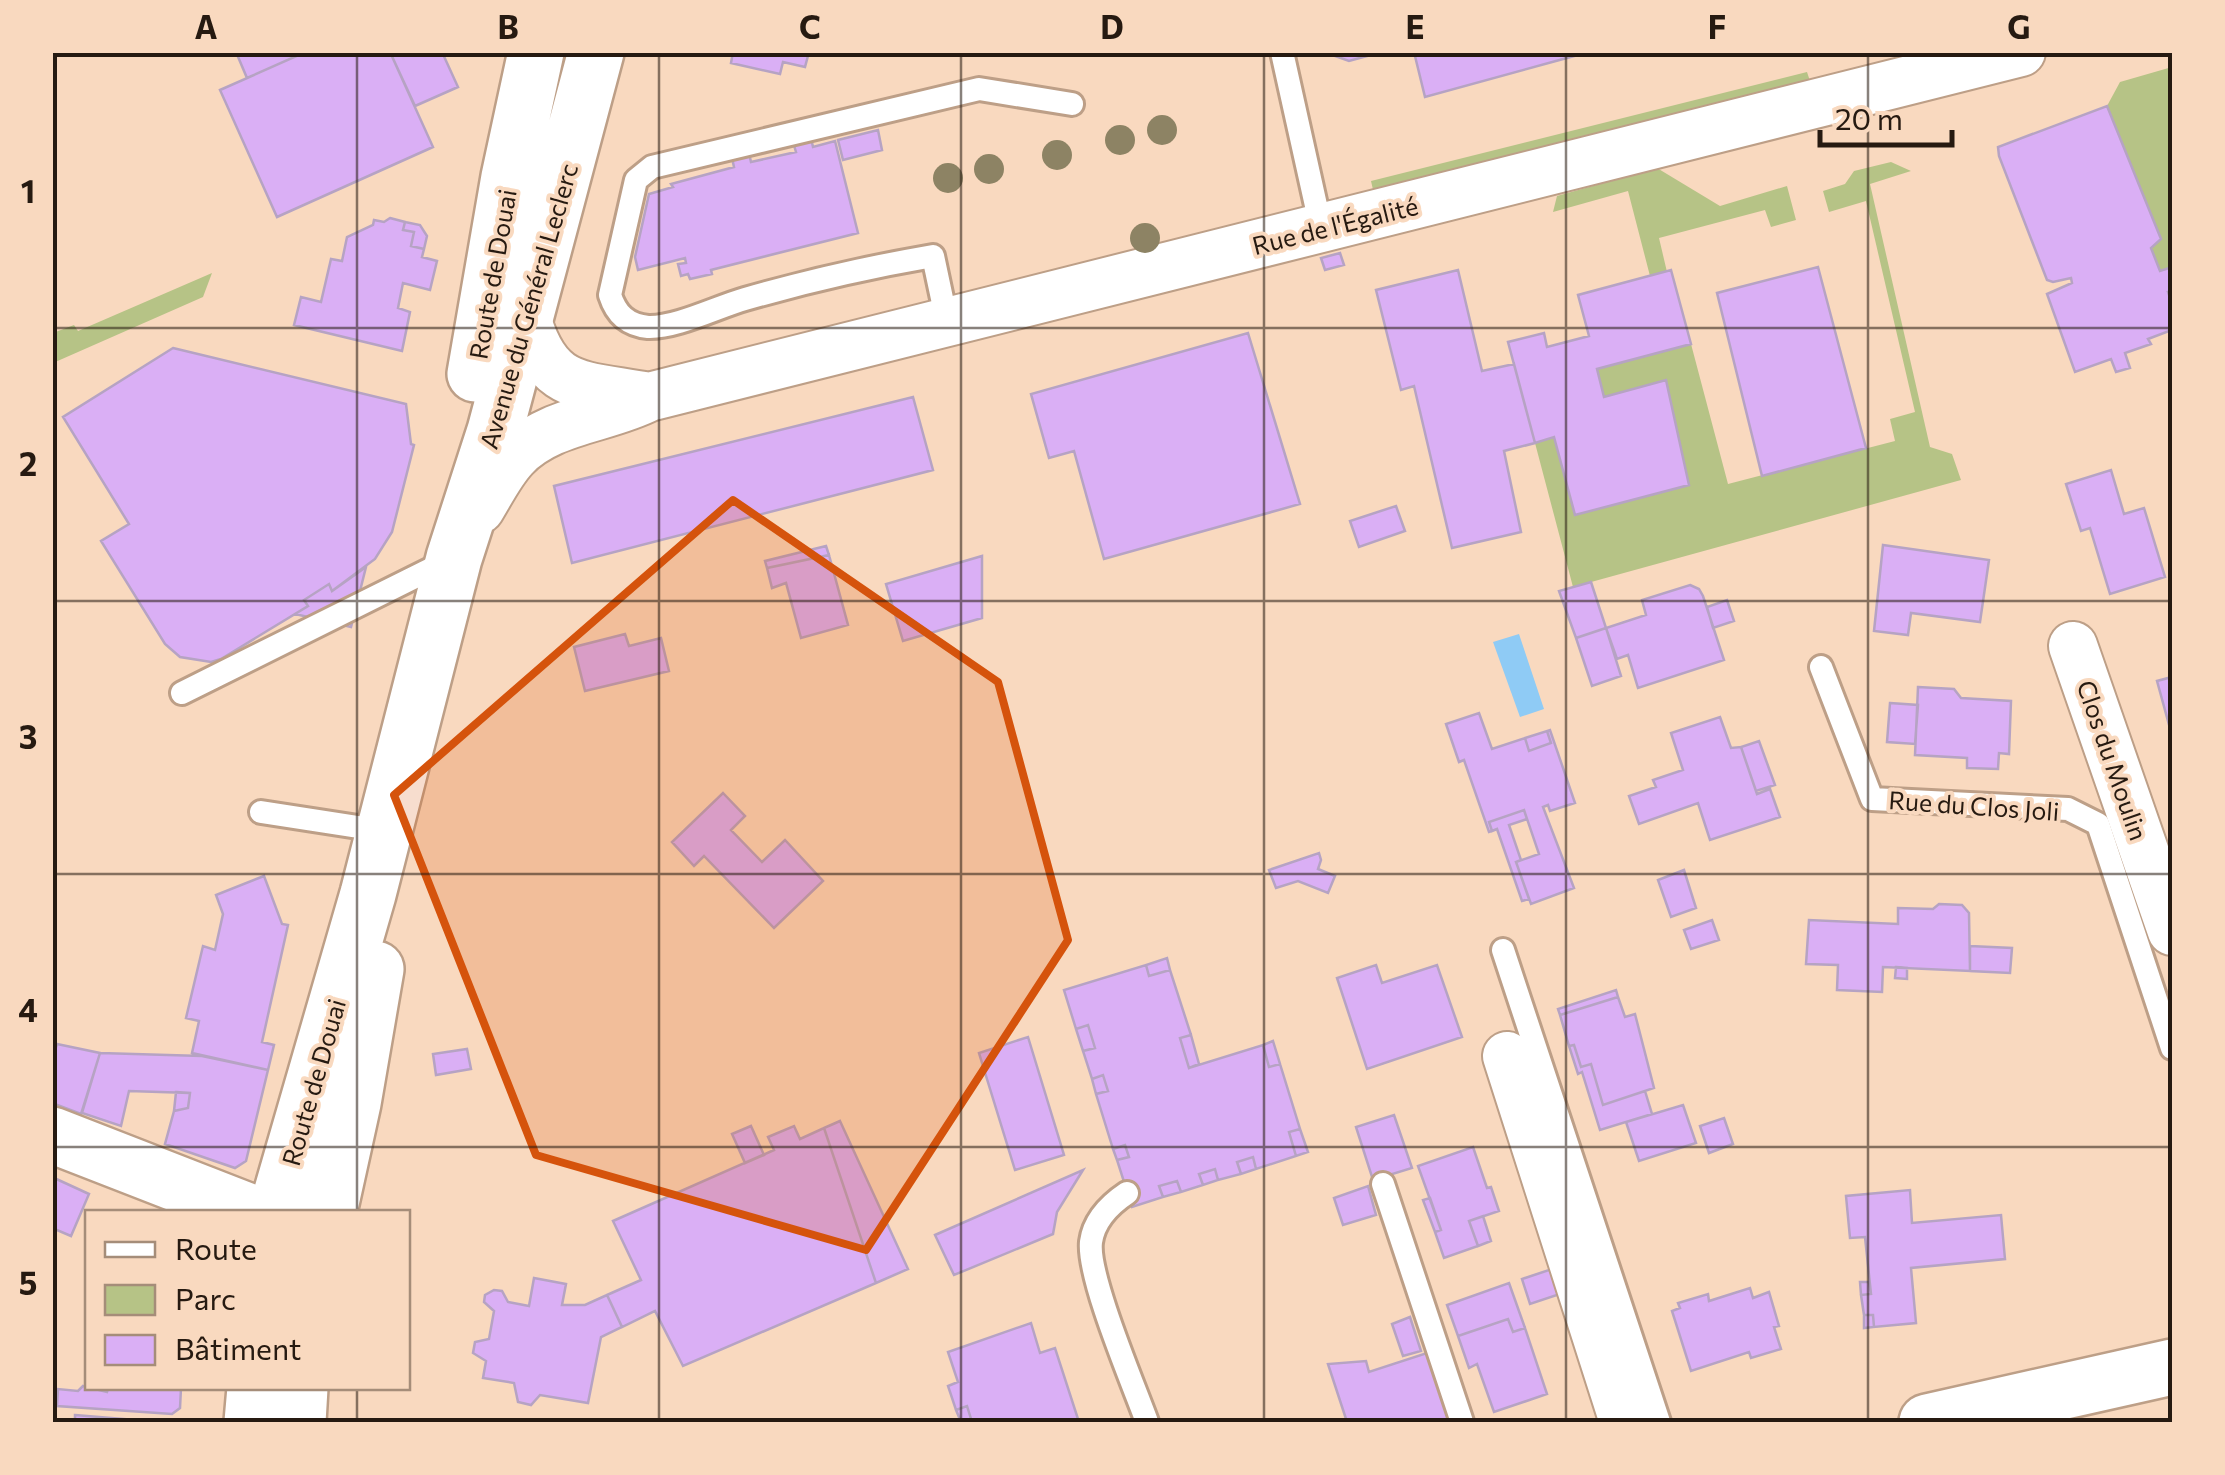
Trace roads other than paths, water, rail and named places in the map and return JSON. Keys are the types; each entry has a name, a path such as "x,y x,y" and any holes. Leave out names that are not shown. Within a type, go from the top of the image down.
{"main road":[{"name":"Route de Douai","path":"454,558 461,449 536,52"},
{"name":"Avenue du Général Leclerc","path":"454,558 495,431 596,52"},
{"path":"329,1210 364,1042 390,833 454,558"},
{"name":"Route de Douai","path":"277,1210 390,833"},
{"path":"52,1135 245,1210"},
{"path":"1927,1422 2172,1368"},
{"path":"252,1422 254,1390"},
{"path":"298,1422 300,1390"}],"street":[{"name":"Rue de l'Égalité","path":"454,558 497,480 516,455 552,431 649,397 2021,52"},
{"name":"Rue de l'Égalité","path":"526,313 539,355 569,381 649,397"},
{"name":"Clos du Moulin","path":"2073,646 2172,930"},
{"path":"1507,1056 1624,1422"}],"lane":[{"path":"1282,52 1321,228"},
{"path":"947,322 934,256 837,273 668,325 646,327 625,321 615,310 610,295 636,180 652,168 979,89 1072,104"},
{"path":"182,693 454,558"},
{"name":"Rue du Clos Joli","path":"1821,667 1872,799 2068,809 2098,824 2172,1048"},
{"path":"261,812 390,833"},
{"path":"1502,950 1659,1422"},
{"path":"1383,1184 1462,1422"},
{"path":"1126,1193 1100,1217 1091,1244 1103,1300 1147,1422"}],"water":[{"path":"1519,634 1544,709 1520,717 1493,642"}]}
